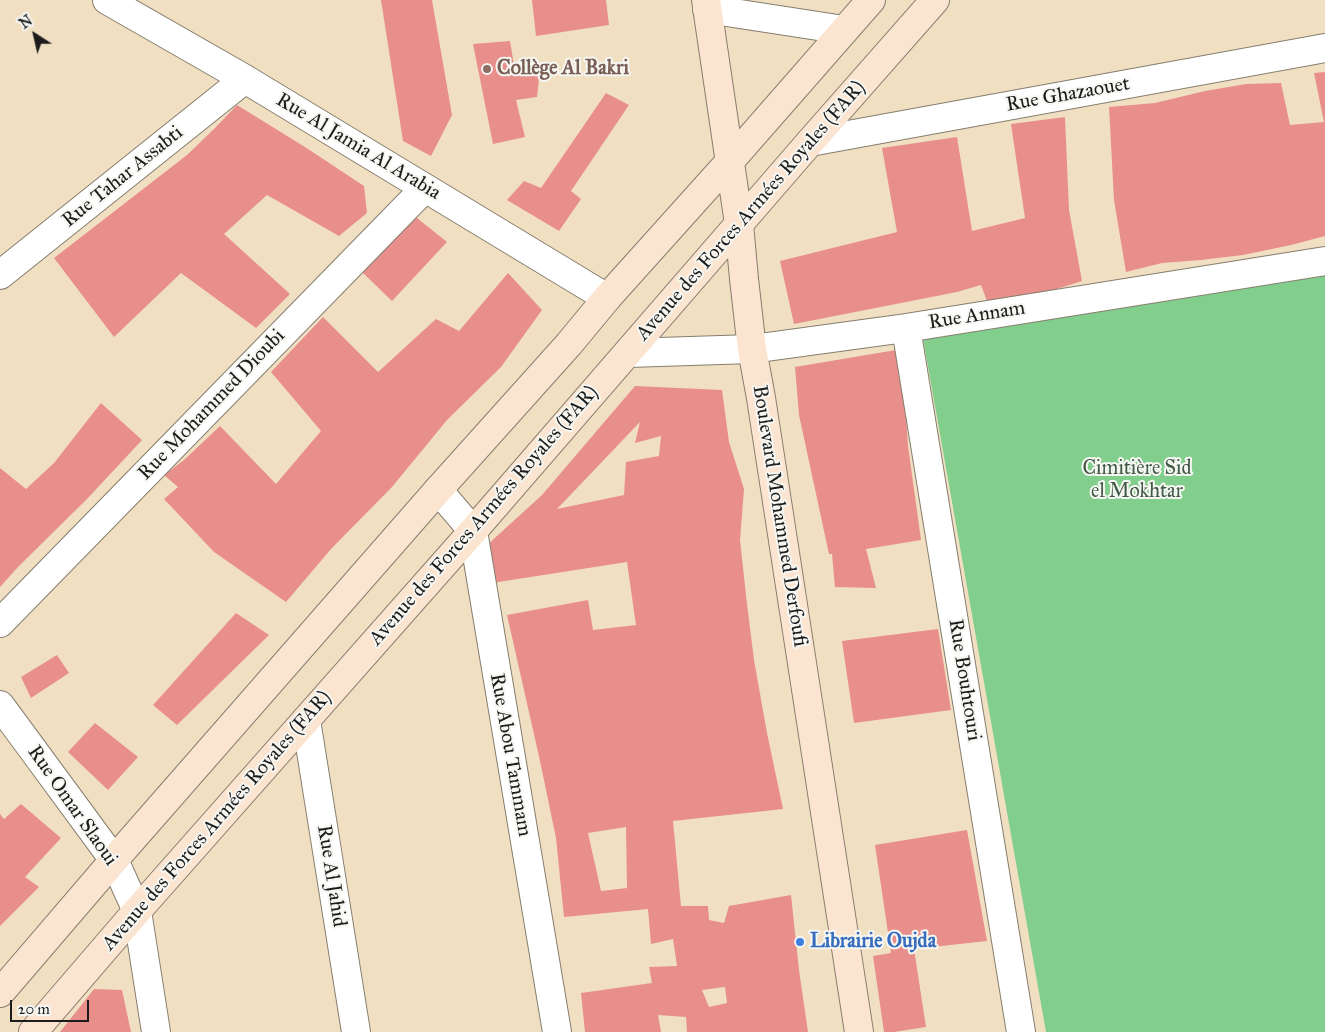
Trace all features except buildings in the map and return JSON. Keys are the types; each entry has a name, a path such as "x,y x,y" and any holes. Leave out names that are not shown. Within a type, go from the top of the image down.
{"main road":[{"path":"0,993 438,490 871,0"},
{"name":"Avenue des Forces Armées Royales (FAR)","path":"33,1032 936,0"},
{"name":"Boulevard Mohammed Derfoufi","path":"707,5 739,224 752,349 859,1032"}],"street":[{"name":"Rue Al Jamia Al Arabia","path":"107,0 245,79 607,298"},
{"path":"707,5 844,30"},
{"name":"Rue Ghazaouet","path":"810,142 1325,48"},
{"name":"Rue Tahar Assabti","path":"0,275 245,79"},
{"name":"Rue Mohammed Dioubi","path":"0,623 425,188"},
{"name":"Rue Annam","path":"628,353 752,349 906,328 1325,261"},
{"name":"Rue Bouhtouri","path":"906,328 1021,1032"},
{"path":"438,490 473,530"},
{"name":"Rue Abou Tammam","path":"473,530 557,1032"},
{"name":"Rue Omar Slaoui","path":"0,705 114,860 137,911 156,1032"},
{"name":"Rue Al Jahid","path":"306,720 356,1032"}],"green space":[{"name":"Cimitière Sid el Mokhtar","path":"1325,259 1325,1032 1046,1032 921,327"}],"place":[{"name":"Collège Al Bakri","path":"487,69"},
{"name":"Librairie Oujda","path":"800,942"}]}
